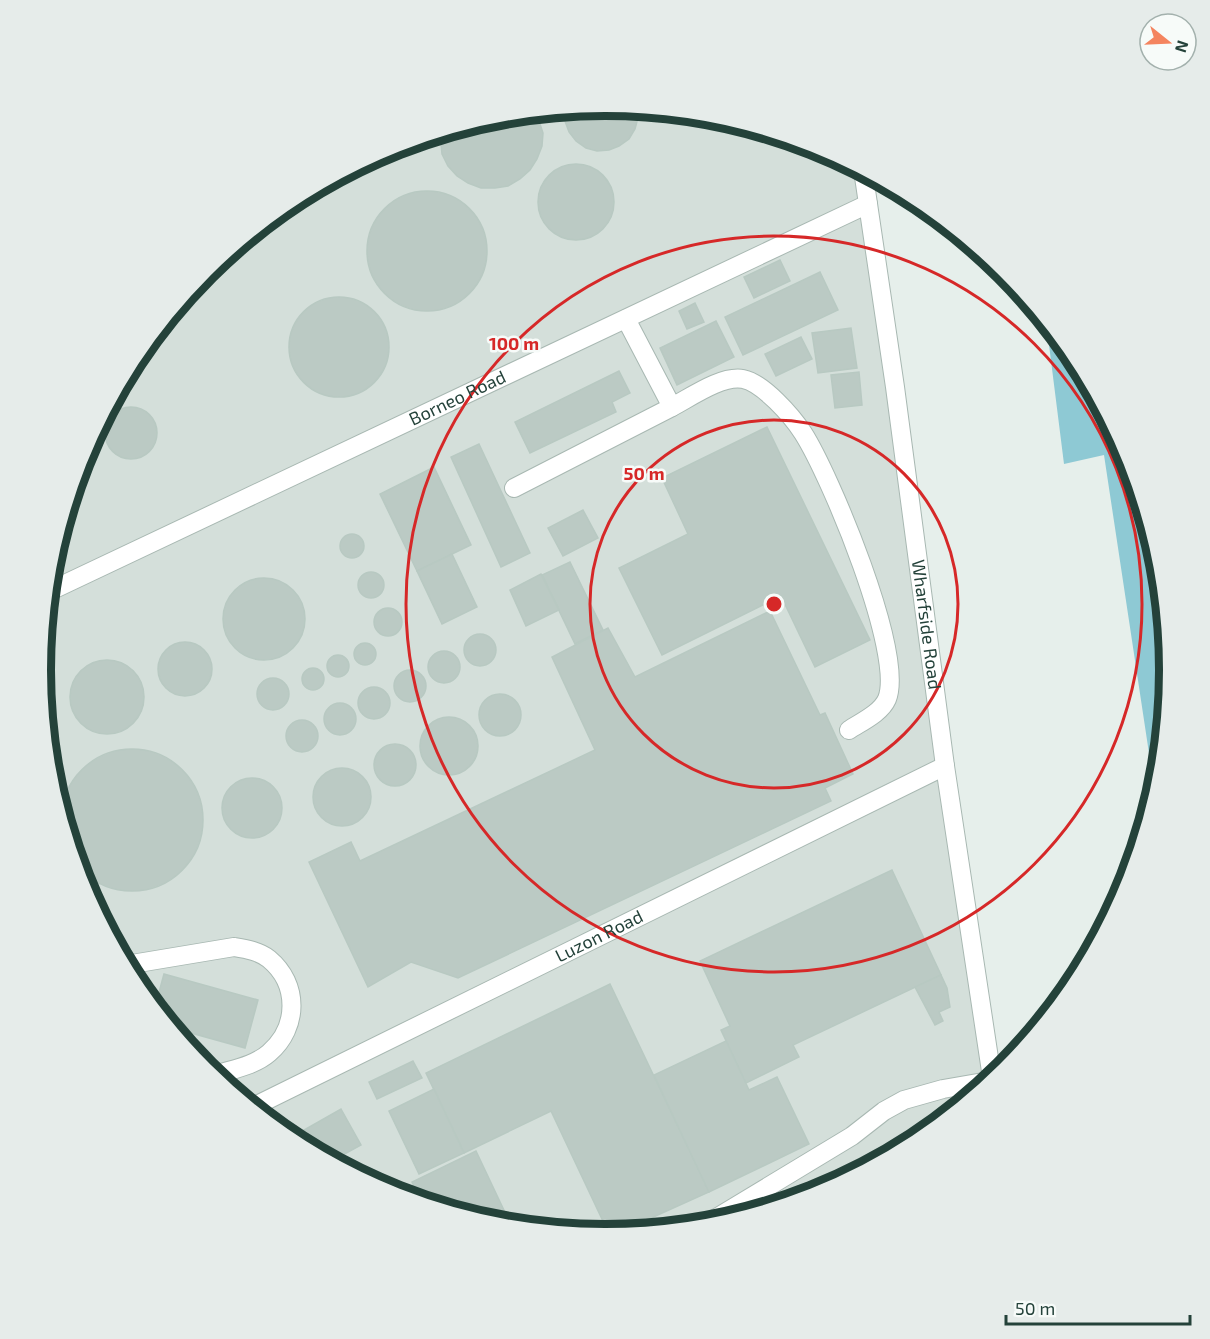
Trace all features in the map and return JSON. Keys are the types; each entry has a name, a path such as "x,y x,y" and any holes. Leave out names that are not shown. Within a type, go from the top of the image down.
{"street":[{"name":"Wharfside Road","path":"865,181 895,387 945,766 990,1067"},
{"name":"Borneo Road","path":"58,587 868,204"},
{"path":"626,319 672,407"},
{"path":"514,488 723,381 733,378 746,380 765,392 788,414 802,432 819,462 872,590 882,629 888,667 887,699 879,710 849,730"},
{"name":"Luzon Road","path":"261,1103 945,766"},
{"path":"136,963 234,947 251,950 268,958 280,971 290,988 293,1008 288,1028 272,1051 256,1063 225,1072"},
{"path":"733,1208 852,1136 904,1100 972,1084"}],"shaded area":[{"path":"605,116 677,120 748,134 817,158 857,177 881,319 989,1068 942,1109 913,1130 850,1166 817,1181 748,1205 677,1219 641,1222 605,1224 533,1219 462,1205 393,1181 360,1166 297,1130 268,1109 240,1086 188,1035 165,1007 125,946 108,915 80,848 62,778 56,742 52,706 52,633 62,561 70,526 80,491 108,424 125,392 165,332 213,278 268,230 297,209 360,173 427,145 462,134 533,120"}],"water":[{"path":"1048,336 1085,392 1102,424 1130,491 1140,526 1148,561 1158,633 1158,706 1150,763 1104,455 1064,464"}],"building":[{"path":"565,117 569,117 638,117 629,139 609,150 597,151 586,148 576,141"},
{"path":"539,120 543,133 542,146 530,170 508,186 481,188 468,183 448,166 442,154 441,141 497,126"},
{"path":"576,164 590,167 603,175 611,188 614,202 611,216 603,229 590,237 576,240 562,237 549,229 541,216 538,202 541,188 549,175 562,167"},
{"path":"427,191 450,195 470,208 483,228 487,251 483,274 470,294 450,307 427,311 404,307 384,294 371,274 367,251 371,228 384,208 404,195"},
{"path":"780,260 790,281 754,298 744,277"},
{"path":"820,272 838,310 743,355 725,317"},
{"path":"339,297 358,301 374,312 385,328 389,347 385,366 374,382 358,393 339,397 320,393 304,382 293,366 289,347 293,328 304,312 320,301"},
{"path":"695,303 704,322 687,329 679,311"},
{"path":"716,321 734,357 677,385 660,348"},
{"path":"851,328 857,368 818,373 812,333"},
{"path":"801,337 812,359 776,376 765,354"},
{"path":"619,371 630,393 612,402 616,412 530,453 515,422"},
{"path":"859,372 862,405 835,408 831,375"},
{"path":"126,407 136,407 146,411 153,418 157,428 157,438 153,448 146,455 136,459 126,459 116,455 109,448 105,438 105,431 114,412"},
{"path":"767,427 870,640 815,667 781,596 662,655 619,568 688,534 662,478"},
{"path":"479,444 530,553 501,567 451,457"},
{"path":"434,467 471,545 417,571 380,494"},
{"path":"583,510 598,538 563,556 548,528"},
{"path":"347,534 357,534 364,541 364,551 357,558 347,558 340,551 340,541"},
{"path":"452,554 477,607 442,624 417,571"},
{"path":"570,562 603,630 575,644 542,575"},
{"path":"371,572 381,575 384,585 381,595 371,598 361,595 358,585 361,575"},
{"path":"541,574 559,610 526,626 510,590"},
{"path":"264,578 280,581 293,590 302,603 305,619 302,635 293,648 280,657 264,660 248,657 235,648 226,635 223,619 226,603 235,590 248,581"},
{"path":"388,608 398,612 402,622 398,632 388,636 378,632 374,622 378,612"},
{"path":"770,611 820,715 825,713 853,774 825,788 831,801 458,978 411,962 368,987 309,862 351,842 360,861 595,750 552,657 608,628 635,677"},
{"path":"480,634 491,639 496,650 491,661 480,666 469,661 464,650 469,639"},
{"path":"185,642 195,644 204,650 210,659 212,669 210,679 204,688 195,694 185,696 175,694 166,688 160,679 158,669 160,659 166,650 175,644"},
{"path":"365,643 373,646 376,654 373,662 365,665 357,662 354,654 357,646"},
{"path":"444,651 455,656 460,667 455,678 444,683 433,678 428,667 433,656"},
{"path":"338,655 346,658 349,666 346,674 338,677 330,674 327,666 330,658"},
{"path":"107,660 121,663 133,671 141,683 144,697 141,711 133,723 121,731 107,734 93,731 81,723 73,711 70,697 73,683 81,671 93,663"},
{"path":"313,668 321,671 324,679 321,687 313,690 305,687 302,679 305,671"},
{"path":"410,670 421,675 426,686 421,697 410,702 399,697 394,686 399,675"},
{"path":"273,678 284,683 289,694 284,705 273,710 262,705 257,694 262,683"},
{"path":"374,687 385,692 390,703 385,714 374,719 363,714 358,703 363,692"},
{"path":"500,694 508,695 515,700 520,707 520,723 515,730 508,735 500,736 492,735 485,730 480,723 479,715 480,707 485,700 492,695"},
{"path":"340,703 351,708 356,719 351,730 340,735 329,730 324,719 329,708"},
{"path":"449,717 460,719 473,730 478,746 476,757 465,770 449,775 438,773 425,762 420,746 422,735 433,722"},
{"path":"302,720 313,725 318,736 313,747 302,752 291,747 286,736 291,725"},
{"path":"395,744 403,745 410,750 415,757 415,773 410,780 403,785 395,786 387,785 380,780 375,773 374,765 375,757 380,750 387,745"},
{"path":"132,749 159,755 182,770 191,781 201,806 203,820 201,834 191,859 171,879 146,889 132,891 105,885 91,878 80,848 66,796 73,781 93,761 118,751"},
{"path":"342,768 353,770 366,781 371,797 369,808 358,821 342,826 331,824 318,813 313,797 315,786 326,773"},
{"path":"246,778 258,778 269,783 277,791 282,808 280,820 269,833 258,838 246,838 235,833 227,825 222,814 222,802 227,791 235,783"},
{"path":"892,870 941,975 793,1045 799,1057 746,1083 721,1030 730,1026 700,961"},
{"path":"164,974 258,1000 245,1048 185,1031 158,997"},
{"path":"941,975 947,988 950,1007 939,1012 943,1021 935,1025 915,987"},
{"path":"610,984 709,1192 643,1222 604,1224 551,1111 464,1153 426,1073"},
{"path":"726,1041 749,1090 777,1077 809,1144 709,1192 654,1075"},
{"path":"413,1061 422,1078 377,1099 369,1082"},
{"path":"434,1089 464,1153 419,1174 389,1111"},
{"path":"341,1109 361,1145 341,1156 300,1132"},
{"path":"476,1151 506,1215 462,1205 427,1194 416,1190 412,1182"}]}
